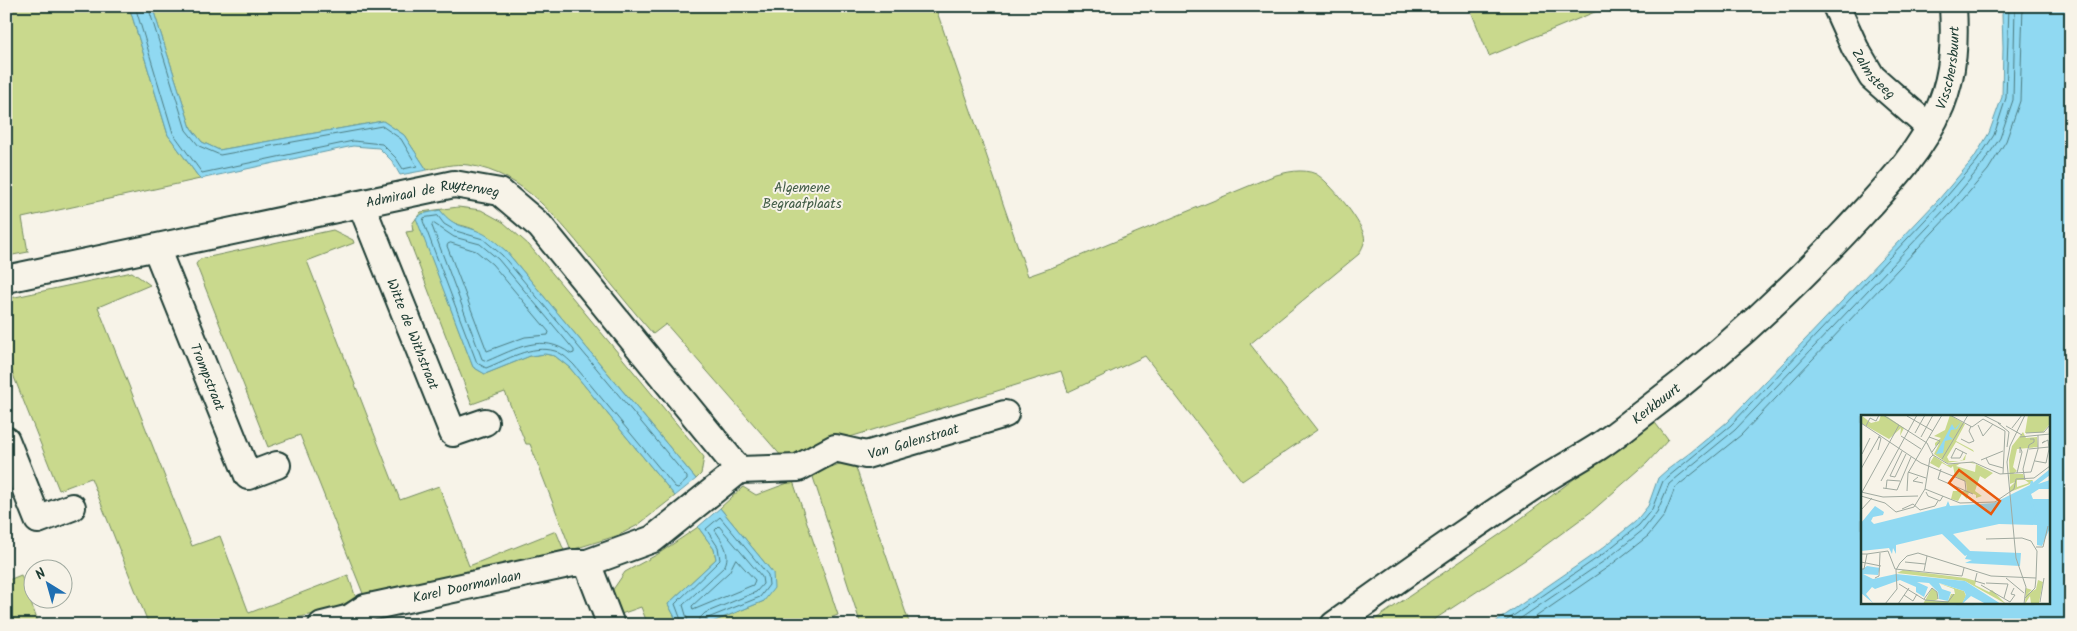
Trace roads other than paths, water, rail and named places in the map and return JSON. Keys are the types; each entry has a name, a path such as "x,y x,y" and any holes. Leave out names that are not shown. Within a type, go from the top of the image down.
{"street":[{"name":"Zalmsteeg","path":"1836,6 1855,48 1872,77 1929,127"},
{"name":"Visschersbuurt","path":"1929,127 1940,107 1949,82 1954,59 1953,6"},
{"name":"Kerkbuurt","path":"1334,625 1413,568 1599,446 1683,383 1750,326 1804,276 1901,170 1929,127"},
{"name":"Admiraal de Ruyterweg","path":"6,279 454,184 500,192 540,226 739,470"},
{"name":"Witte de Withstraat","path":"361,204 453,433 485,422"},
{"name":"Trompstraat","path":"156,248 248,476 277,465"},
{"name":"Van Galenstraat","path":"739,470 798,468 835,448 866,455 1005,414"},
{"path":"6,440 38,520 72,507"},
{"name":"Karel Doormanlaan","path":"322,625 351,621 365,608 572,563 587,563 653,539 739,470"},
{"path":"587,563 612,625"}],"water":[{"path":"129,6 152,6 191,128 202,142 219,150 383,121 404,135 427,170 400,175 392,161 379,148 353,146 200,179 168,135"},
{"path":"2004,6 2071,6 2071,625 1491,625 1600,550 1635,522 1648,506 1658,478 1727,422 1939,199 1974,158 1989,133 2002,97 2002,15"},
{"path":"440,210 451,221 484,234 506,251 696,479 675,496 570,368 555,356 545,354 530,356 485,374 473,367 416,218 422,214"},
{"path":"720,508 773,573 774,588 764,601 705,625 679,625 668,604 716,559 714,549 698,527"}],"park label":[{"name":"Algemene Begraafplaats","path":"802,196"}]}
